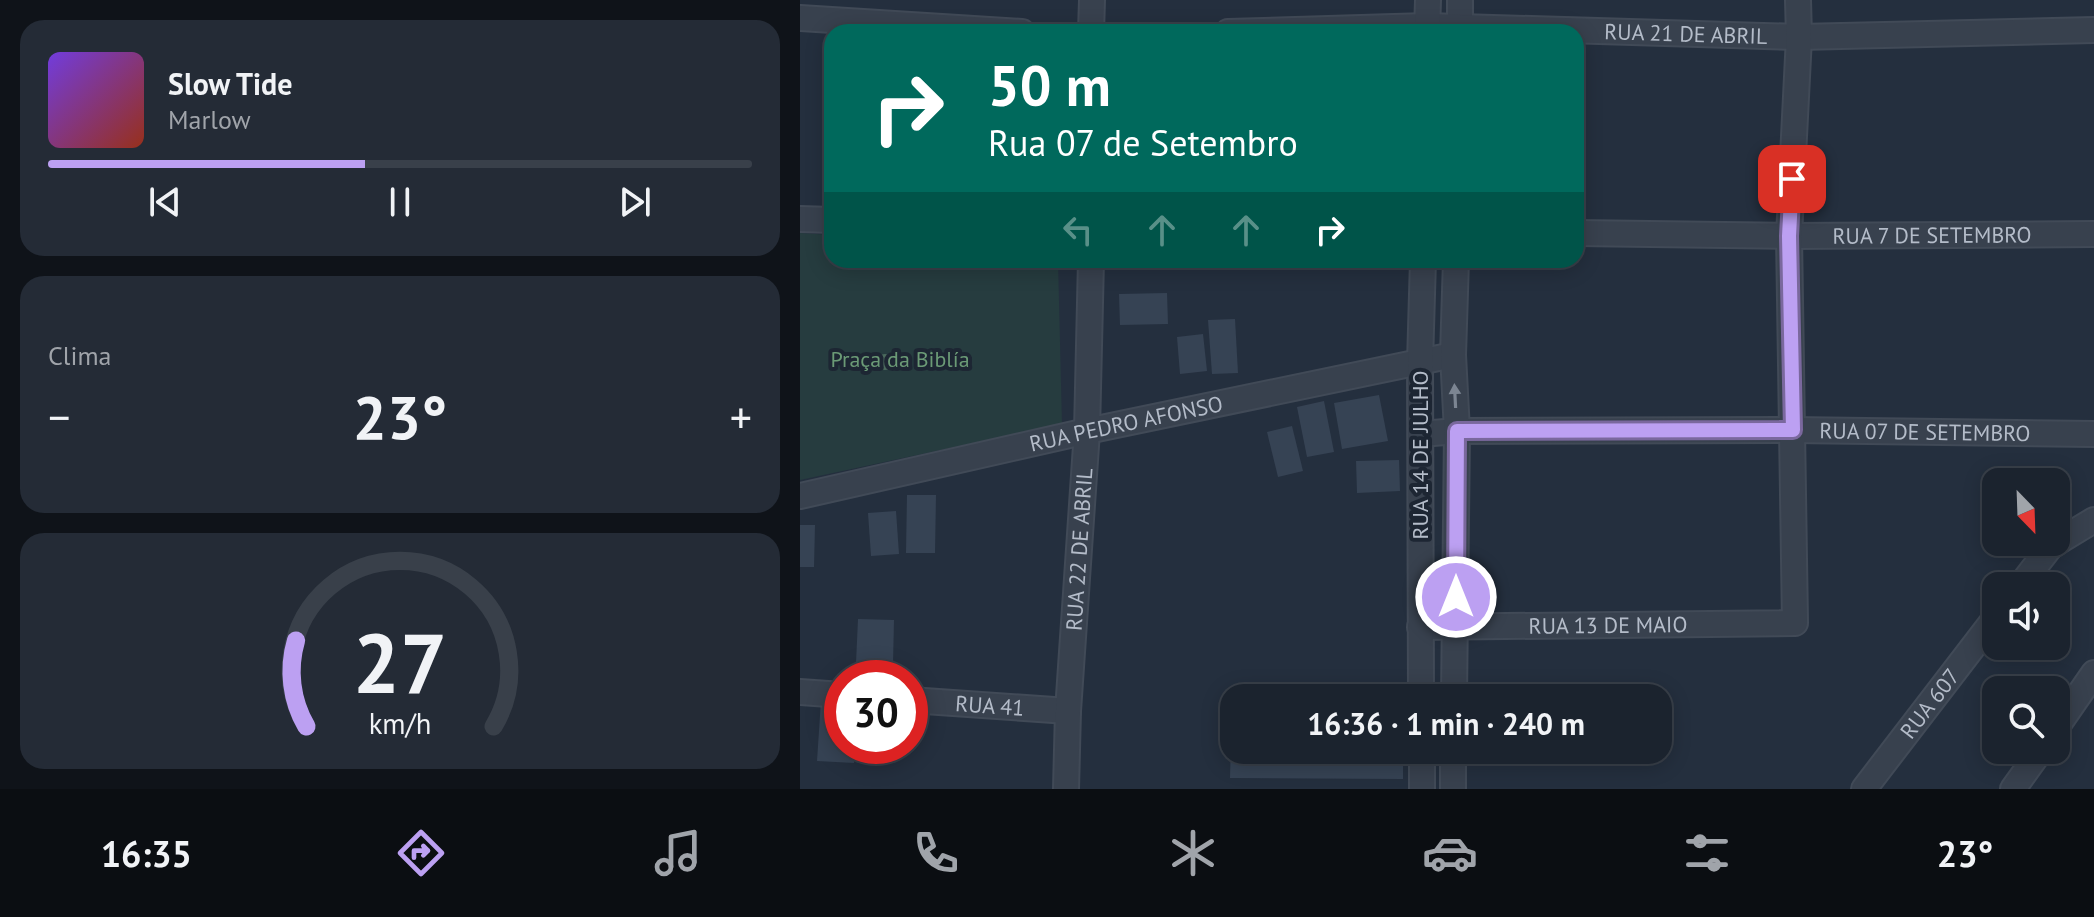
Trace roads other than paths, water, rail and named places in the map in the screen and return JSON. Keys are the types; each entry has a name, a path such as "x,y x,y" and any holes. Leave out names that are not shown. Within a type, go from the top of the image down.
{"street":[{"path":"1091,24 1092,0"},
{"path":"1427,24 1428,0"},
{"path":"1460,0 1460,24"},
{"path":"1793,430 1789,236 1799,37 1798,0"},
{"path":"800,18 895,24"},
{"name":"RUA 21 DE ABRIL","path":"1584,33 1799,37 2094,30"},
{"path":"800,219 824,220"},
{"name":"RUA 7 DE SETEMBRO","path":"1584,233 1789,236 2094,234"},
{"name":"RUA 22 DE ABRIL","path":"1066,789 1068,711 1087,431 1091,268"},
{"name":"RUA 14 DE JULHO","path":"1421,684 1423,268"},
{"name":"RUA 14 DE JULHO","path":"1454,684 1457,431 1453,355 1456,268"},
{"name":"RUA PEDRO AFONSO","path":"800,496 1087,431 1453,355"},
{"name":"RUA 07 DE SETEMBRO","path":"1421,434 1457,431 1793,430 2094,434"},
{"name":"RUA 13 DE MAIO","path":"1420,627 1795,623 1793,430"},
{"path":"2031,572 2051,546 2094,520"},
{"name":"RUA 607","path":"1864,789 1982,635"},
{"path":"2070,708 2094,673"},
{"path":"800,692 824,694"},
{"name":"RUA 41","path":"928,701 1068,711"},
{"path":"1422,764 1422,789"},
{"path":"1453,764 1453,789"},
{"path":"2013,789 2031,764"}],"park label":[{"name":"Praça da Biblía","path":"900,359"}]}
